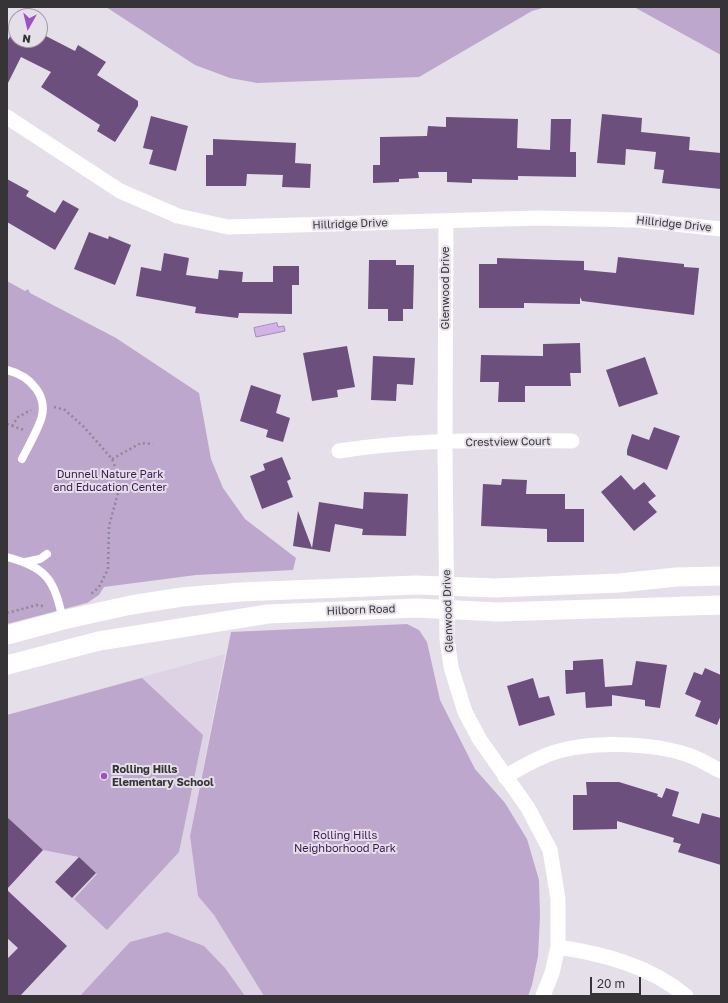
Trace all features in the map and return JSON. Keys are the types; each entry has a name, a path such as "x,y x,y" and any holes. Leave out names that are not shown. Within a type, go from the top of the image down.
{"street":[{"name":"Hillridge Drive","path":"7,117 120,191 178,216 228,227 538,218 637,220 721,229"},
{"name":"Glenwood Drive","path":"446,221 444,442 447,639 451,667 465,712 480,740 504,778 528,808 550,850 558,899 558,946 552,973 543,996"},
{"name":"Crestview Court","path":"339,451 380,444 572,441"},
{"path":"7,635 63,620 131,605 182,597 240,592 363,586 447,586 495,588 620,583 721,576"},
{"name":"Hilborn Road","path":"7,665 99,641 268,614 416,608 498,612 721,605"},
{"path":"504,778 525,765 549,754 601,744 654,747 691,756 721,771"},
{"path":"558,946 608,957 648,970 686,996"}],"lane":[{"path":"7,370 30,380 39,393 42,407 41,421 22,459"},
{"path":"25,562 40,559 47,554"},
{"path":"7,557 25,562 38,569 49,578 55,589 63,620"}],"path":[{"path":"12,426 18,417 42,407 54,407 65,410 74,416 112,459 119,477 119,484 109,526 108,569 99,588 88,596"},
{"path":"7,424 34,433"},
{"path":"112,459 140,443 153,444"},
{"path":"7,613 37,604 49,607"}],"shaded area":[{"path":"277,323 278,327 284,326 285,331 256,337 254,328"},
{"name":"Rolling Hills Elementary School","path":"225,654 190,836 198,896 214,914 264,996 7,996 7,715"}],"green space":[{"path":"106,7 546,7 532,11 419,77 257,83 230,78 195,65"},
{"path":"634,7 721,7 721,55"},
{"name":"Dunnell Nature Park and Education Center","path":"7,281 25,291 28,289 30,293 116,338 199,393 211,459 223,488 245,519 296,558 293,570 196,575 104,587 99,595 87,603 7,624"},
{"name":"Rolling Hills Neighborhood Park","path":"407,624 419,630 427,642 440,700 475,769 505,803 527,839 539,880 540,916 538,956 532,985 528,996 264,996 214,915 198,896 190,836 231,632"},
{"path":"142,678 203,735 179,852 107,930 74,899 97,874 79,857 43,850 7,817 7,715"},
{"path":"167,932 204,946 225,968 245,996 80,996 130,942"}],"building":[{"path":"48,37 75,51 78,45 106,62 97,75 138,101 138,106 115,142 97,131 100,125 41,87 51,72 21,57 7,85 8,40 8,48 48,48"},
{"path":"602,114 642,118 641,132 690,137 689,150 721,153 721,189 662,183 664,170 654,169 656,152 626,149 625,165 597,163"},
{"path":"151,116 188,126 176,171 149,164 153,150 143,148"},
{"path":"446,117 518,119 517,148 550,150 551,119 571,119 570,152 576,152 576,177 518,176 518,180 472,179 472,183 447,182 447,172 418,172 419,178 399,179 399,182 373,183 373,165 380,165 380,137 427,136 428,126 446,127"},
{"path":"213,139 296,143 295,163 311,164 310,188 282,187 283,175 247,174 246,186 206,186 206,155 213,155"},
{"path":"7,179 29,191 26,196 55,213 63,200 79,209 55,250 7,222"},
{"path":"89,232 108,239 109,236 131,245 115,285 74,269"},
{"path":"164,253 189,258 186,275 218,279 219,270 243,272 242,282 273,282 273,266 299,266 299,285 292,285 292,314 239,313 238,318 195,313 196,307 136,296 141,267 161,271"},
{"path":"618,257 684,264 684,267 699,268 694,315 582,301 580,297 580,304 524,303 524,308 479,308 479,264 497,264 497,258 584,261 584,270 616,273"},
{"path":"369,260 396,260 396,265 414,265 413,309 403,309 403,321 388,321 388,309 368,309"},
{"path":"580,343 581,373 570,373 571,386 525,386 525,402 498,402 499,382 480,382 481,355 543,356 543,344"},
{"path":"347,346 355,387 337,390 338,397 312,401 303,353"},
{"path":"373,356 415,358 413,385 397,384 396,401 371,400"},
{"path":"645,357 658,394 619,407 606,370"},
{"path":"251,385 281,395 276,413 290,418 283,442 266,437 268,430 240,421"},
{"path":"654,427 680,436 667,470 627,455 632,434 649,440"},
{"path":"282,457 291,479 287,481 293,497 262,509 250,476 265,470 263,464"},
{"path":"621,475 634,490 644,482 656,496 648,502 657,512 634,531 601,492"},
{"path":"502,479 527,480 526,494 565,494 565,509 584,509 584,542 547,542 547,529 481,526 483,484 501,485"},
{"path":"364,492 408,494 406,536 362,535 363,529 335,524 330,552 293,546 298,511 312,548 319,502 363,509"},
{"path":"603,659 605,687 632,685 636,661 667,665 660,708 645,706 645,700 612,695 612,706 586,708 585,692 566,694 565,670 573,670 573,661"},
{"path":"705,668 721,675 721,715 717,725 695,716 701,701 685,694 694,672 702,675"},
{"path":"533,678 539,698 549,696 555,715 519,726 507,686"},
{"path":"586,782 619,782 658,794 657,796 662,798 666,788 679,792 672,816 699,824 702,813 721,818 721,865 678,852 681,844 673,842 674,838 617,821 617,829 573,830 573,795 587,795"},
{"path":"7,817 43,850 7,889"},
{"path":"79,857 96,873 72,898 55,882"},
{"path":"7,890 67,946 20,996 7,996 7,959 18,948 7,938"}],"place":[{"name":"Rolling Hills Elementary School","path":"104,776"}]}
